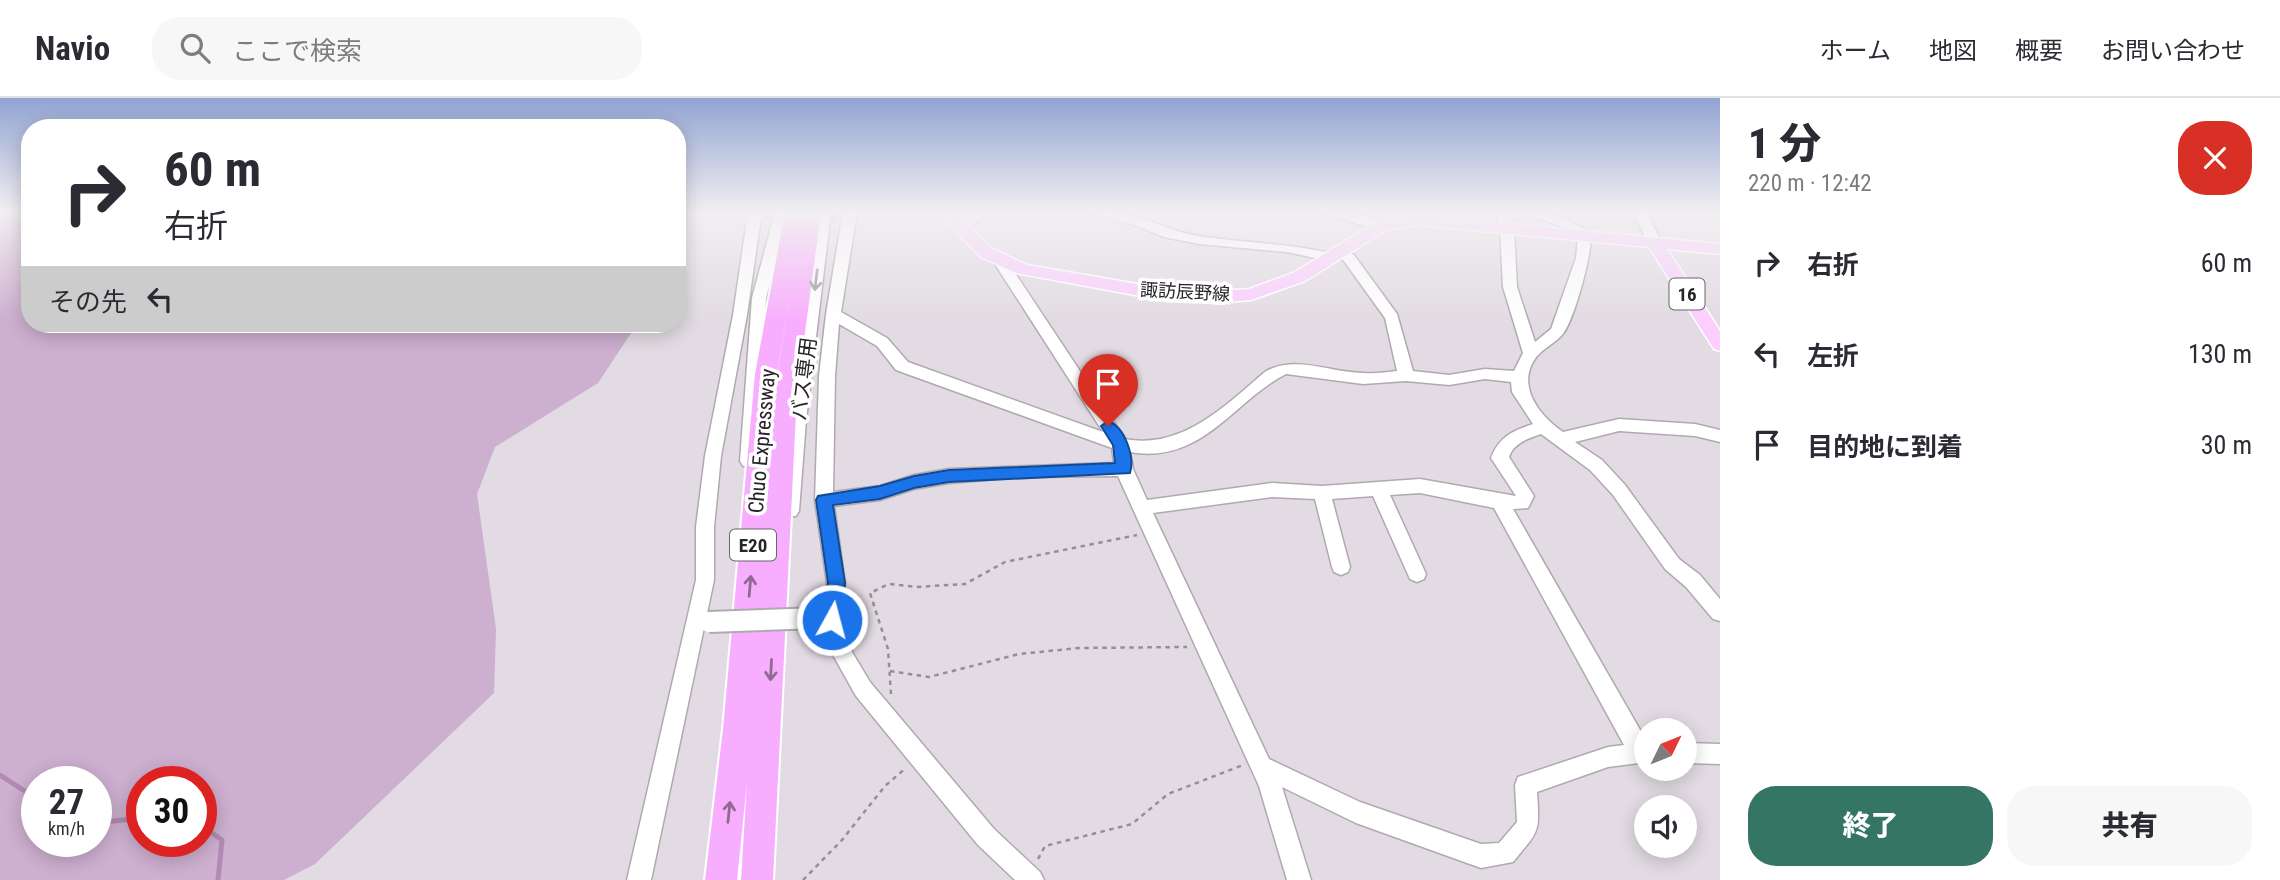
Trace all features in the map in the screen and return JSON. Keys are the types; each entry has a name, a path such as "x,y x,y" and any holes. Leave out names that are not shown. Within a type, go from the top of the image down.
{"highway":[{"name":"Chuo Expressway","path":"722,880 756,512 766,374 770,248"},
{"name":"Chuo Expressway","path":"757,880 786,393 825,248"}],"main road":[{"name":"諏訪辰野線","path":"981,248 1022,269 1167,295 1219,297 1251,293 1299,277 1343,248"},
{"name":"16","path":"1658,248 1720,345"}],"street":[{"path":"639,880 703,622 705,527 713,456 740,315 760,248"},
{"path":"833,248 824,500 836,583 826,619 863,689 986,837 1030,879"},
{"path":"1291,248 1349,258 1392,317 1406,376"},
{"path":"1507,248 1510,287 1531,354"},
{"path":"1584,248 1558,331 1531,354 1519,377 1520,392 1543,427 1596,466 1619,490 1672,564 1693,581 1720,613"},
{"path":"998,258 1121,444 1124,469 1261,763 1299,880"},
{"path":"832,314 882,342 902,366 1121,444 1162,447 1200,430 1213,423 1272,374 1284,369 1313,370 1363,379 1406,376 1449,380 1485,374 1519,377"},
{"path":"1561,439 1619,425 1695,430 1720,436"},
{"path":"1143,507 1272,490 1322,493 1420,486 1500,502 1522,503 1525,496 1500,458 1504,446 1522,434 1543,427"},
{"path":"824,500 880,493 914,482 949,476 1020,471 1124,469"},
{"path":"1380,490 1417,575"},
{"path":"1322,493 1341,567"},
{"path":"1500,502 1634,736"},
{"path":"703,622 826,619"},
{"path":"1261,763 1356,811 1481,856 1505,855 1528,826 1526,785 1608,757 1634,753"},
{"path":"1698,753 1720,754"}],"path":[{"path":"883,713 892,700 888,649 870,593 889,584 916,587 965,584 1005,562 1154,531"},
{"path":"889,671 929,677 1020,654 1079,648 1208,647"},
{"path":"803,880 842,840 885,786 919,757"},
{"path":"1030,879 1045,846 1132,824 1168,794 1261,763"}],"shaded area":[{"path":"0,248 21,248 21,333 631,333 598,383 495,447 477,494 496,629 494,693 315,864 284,880 0,880"}],"waterway":[{"path":"0,775 21,789"},
{"path":"112,821 126,820"},
{"path":"217,836 222,840 218,880"}],"route":[{"path":"832,620 836,583 824,500 880,493 936,477 1020,471 1124,469 1121,444 1108,426"}]}
